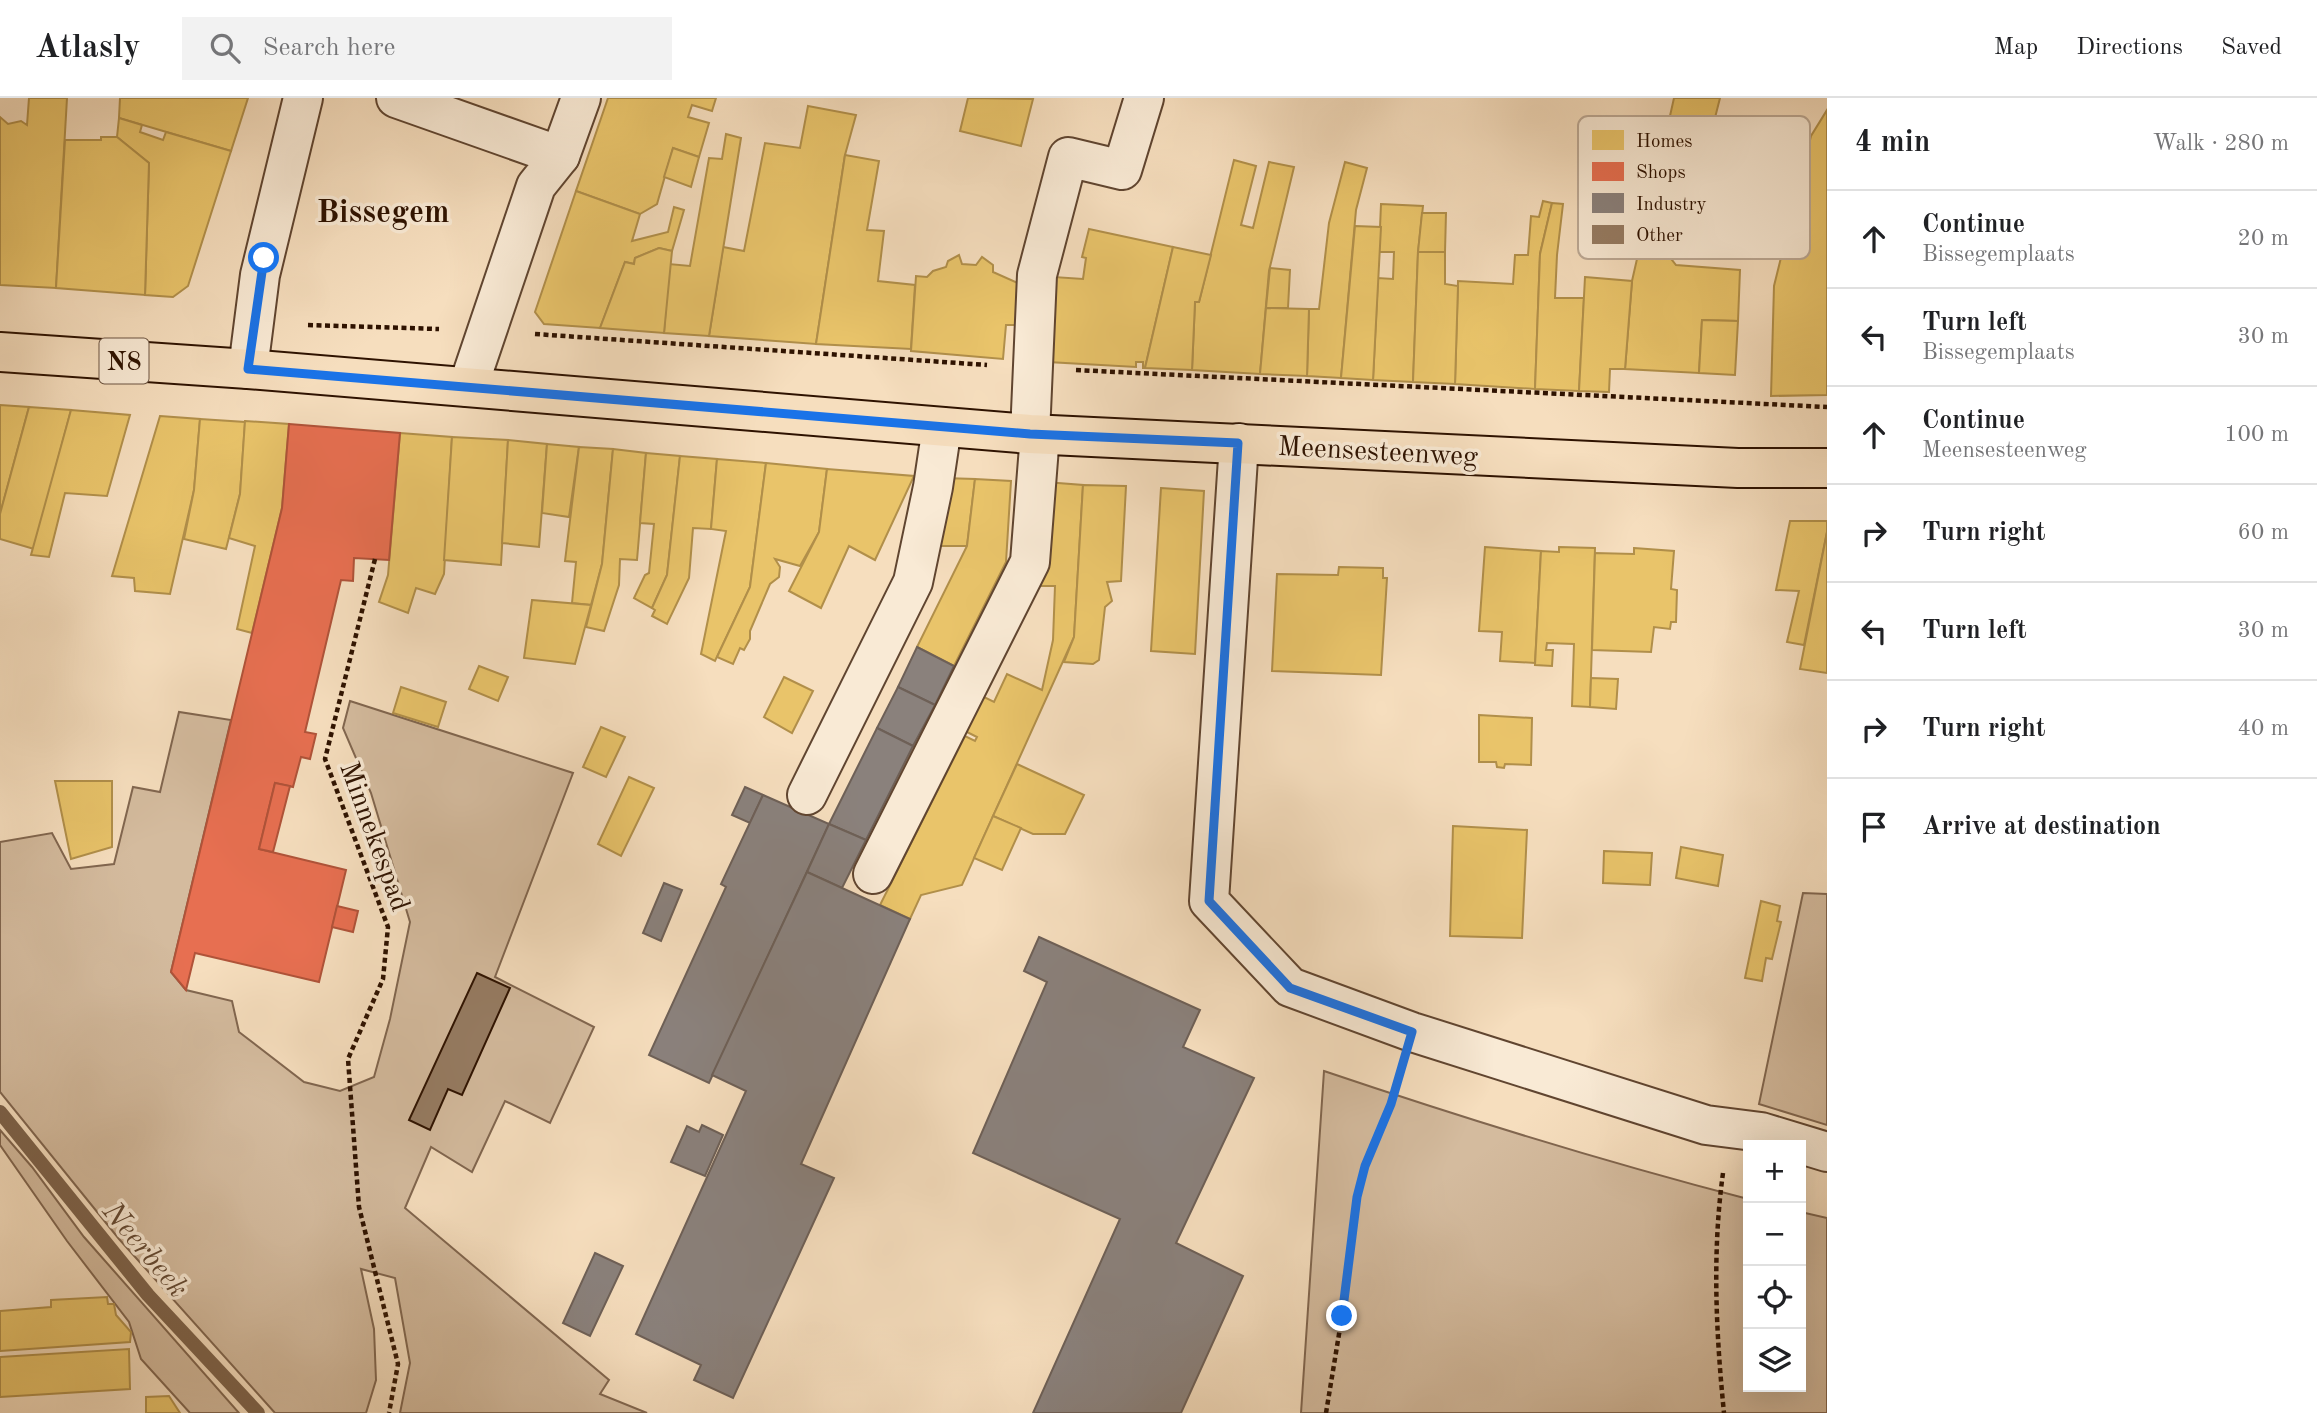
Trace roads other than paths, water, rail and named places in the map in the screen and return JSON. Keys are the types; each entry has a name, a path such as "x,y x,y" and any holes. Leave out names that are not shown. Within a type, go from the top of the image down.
{"main road":[{"name":"N8","path":"0,352 468,387"},
{"name":"Meensesteenweg","path":"468,387 1035,434 1738,468 1827,468"}],"street":[{"path":"248,369 260,275 303,98"},
{"path":"396,98 560,156"},
{"path":"468,387 536,186 560,156 581,98"},
{"path":"873,874 1030,562 1037,275 1068,157 1122,170 1144,98"},
{"path":"807,795 913,582 933,487 942,427"},
{"path":"1238,443 1209,901 1290,988 1412,1032 1706,1125 1761,1132 1827,1152"}],"waterway":[{"name":"Neerbeek","path":"0,1112 148,1295 258,1413"}],"district":[{"name":"Bissegem","path":"383,211"}]}
